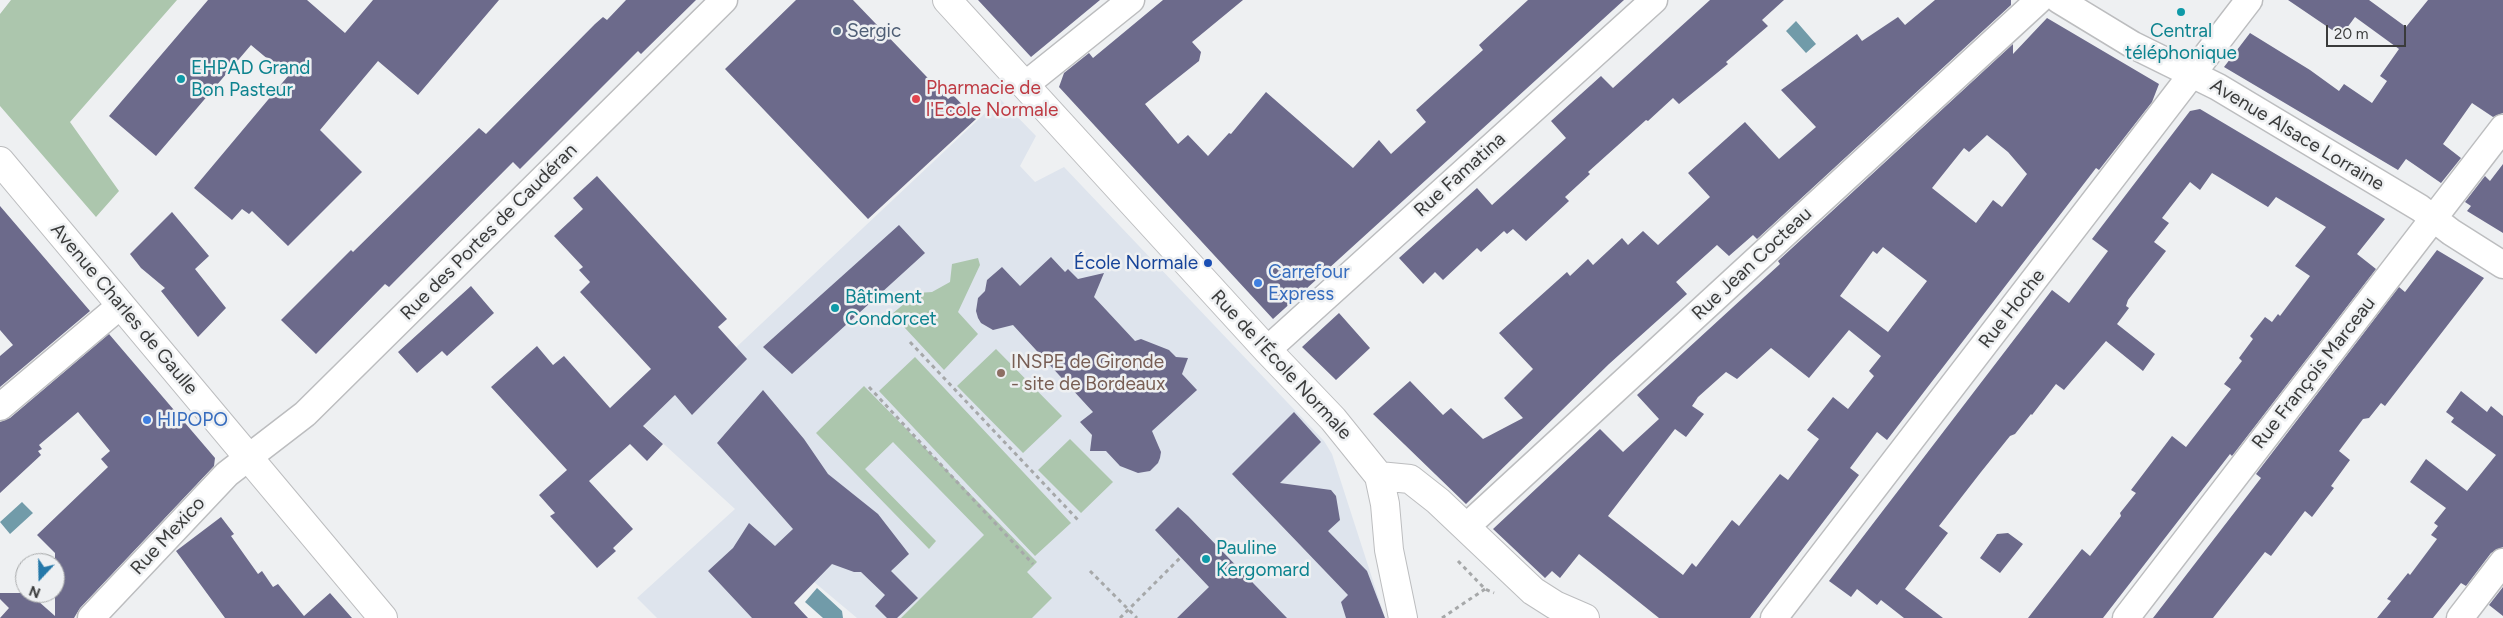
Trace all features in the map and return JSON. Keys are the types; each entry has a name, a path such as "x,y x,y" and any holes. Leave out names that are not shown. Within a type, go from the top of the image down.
{"main road":[{"name":"Rue de l'École Normale","path":"947,0 1267,350 1333,419 1379,476"},
{"name":"Avenue Charles de Gaulle","path":"0,161 383,618"},
{"path":"1403,618 1389,550 1385,504 1379,476 1410,479 1466,527 1533,591 1555,605 1585,618"}],"street":[{"name":"Rue des Portes de Caudéran","path":"249,459 305,414 724,0"},
{"path":"1025,85 1131,0"},
{"name":"Rue Famatina","path":"1267,350 1654,0"},
{"name":"Rue Jean Cocteau","path":"1466,527 2039,0"},
{"name":"Avenue Alsace Lorraine","path":"2059,0 2133,45 2226,92 2420,208 2451,232 2503,264"},
{"name":"Rue Hoche","path":"1774,618 2249,0"},
{"name":"Rue François Marceau","path":"2126,618 2503,128"},
{"path":"0,406 121,305"},
{"name":"Rue Mexico","path":"91,618 227,474 249,459"},
{"path":"2460,618 2503,562"}],"path":[{"path":"910,342 1078,520"},
{"path":"869,387 1033,564"},
{"path":"1120,618 1180,558"},
{"path":"1090,571 1137,618"},
{"path":"1442,618 1485,590"}],"shaded area":[{"name":"INSPE de Gironde - site de Bordeaux","path":"1000,99 1036,136 1020,166 1035,182 1064,167 1324,441 1332,454 1385,618 857,618 814,582 779,618 657,618 637,598 735,509 643,425 724,351 727,356"}],"green space":[{"path":"11,0 177,0 70,122 119,191 96,217 0,106 0,14"},
{"path":"978,258 980,265 958,312 978,334 944,370 892,314 917,293 932,292 950,282 952,264"},
{"path":"996,349 1062,416 1023,453 957,386"},
{"path":"915,357 1071,523 1035,556 879,391"},
{"path":"864,386 1037,562 1027,572 1052,598 1032,618 901,618 984,535 893,442 865,469 936,541 929,549 816,433"},
{"path":"1070,439 1113,482 1081,513 1038,470"}],"water":[{"path":"1796,21 1816,44 1806,53 1786,31"},
{"path":"22,502 33,513 10,534 0,522"},
{"path":"817,588 842,611 843,618 823,618 805,602"}],"building":[{"name":"EHPAD Grand Bon Pasteur","path":"208,0 307,0 345,33 373,0 499,0 418,95 378,61 320,130 362,172 288,246 252,211 249,214 242,209 232,220 194,188 288,76 251,45 156,156 109,116"},
{"path":"626,0 696,0 641,54 638,51 520,169 513,162 389,287 385,284 316,354 281,320 351,250 353,252 479,128 486,134 595,24 603,17 607,20"},
{"path":"796,0 853,0 948,99 953,95 976,119 868,219 725,69"},
{"path":"978,0 1100,0 1031,57"},
{"path":"1163,0 1243,0 1192,42 1201,52 1199,61 1145,104 1178,144 1188,135 1208,156 1229,133 1231,134 1266,92 1353,168 1379,140 1391,154 1426,122 1416,110 1483,50 1479,45 1528,0 1624,0 1273,319 1059,87 1064,73 1089,53 1093,58"},
{"path":"1710,0 1784,0 1762,20 1768,26 1726,62 1728,64 1679,104 1673,98 1648,121 1646,120 1588,172 1590,174 1565,197 1569,201 1526,241 1513,229 1507,234 1504,231 1481,252 1477,248 1443,280 1435,272 1423,284 1399,258 1477,188 1492,205 1566,138 1551,121 1601,76 1613,88"},
{"path":"1935,0 2011,0 2011,5 1757,239 1753,235 1729,256 1717,245 1676,282 1687,294 1609,364 1466,504 1373,414 1410,381 1443,415 1451,408 1483,439 1523,418 1504,398 1533,369 1499,333 1567,272 1570,276 1588,259 1593,265 1622,238 1628,245 1643,231 1658,245 1710,197 1688,173 1745,122 1779,159 1816,127 1781,90 1857,34 1862,41 1898,17 1905,25"},
{"path":"2288,0 2369,0 2406,27 2428,0 2503,0 2503,113 2493,117 2472,103 2443,144 2461,158 2441,183 2406,159 2398,170 2224,67 2250,33 2310,70 2339,91 2344,84 2372,103 2387,81 2380,76 2399,49 2355,17 2341,36"},
{"path":"2047,18 2159,84 2152,102 2099,170 2096,168 1887,440 1877,432 1850,468 1859,475 1750,618 1659,618 1579,554 1560,578 1552,571 1545,578 1493,529 1600,429 1623,452 1659,419 1637,395 1780,264 1778,261 2013,44 2013,54","holes":["1987,135 2008,152 2027,174 2002,207 1993,200 1976,223 1932,188 1964,148 1969,152","1883,247 1927,281 1888,332 1840,296 1873,251 1877,254","1849,330 1881,356 1869,371 1874,376 1848,409 1833,397 1807,430 1819,439 1788,480 1780,474 1739,526 1732,520 1696,567 1692,563 1683,575 1608,516 1675,429 1686,437 1704,414 1692,406 1698,397 1726,372 1737,379 1771,348 1809,378"]},
{"path":"2200,109 2385,219 2357,254 2376,269 2232,456 2230,454 2103,618 2028,618 2082,549 2090,556 2136,493 2131,490 2172,436 2186,447 2231,389 2224,384 2242,361 2239,358 2253,339 2250,336 2265,317 2272,322 2278,314 2280,316 2310,276 2295,266 2326,227 2276,197 2268,207 2212,173 2200,190 2190,182 2162,218 2169,223 2154,242 2166,251 2128,300 2126,306 2129,308 2117,324 2155,354 2143,371 2106,341 2064,390 2056,384 2032,415 2015,434 2010,436 1939,526 1948,533 1905,589 1943,618 1904,618 1881,600 1877,605 1857,589 1851,597 1829,581 2052,290 2069,303 2108,251 2092,239 2190,111"},
{"path":"2503,164 2503,233 2467,211 2471,206 2465,202 2485,176 2490,181"},
{"path":"597,176 727,319 718,327 747,359 692,415 675,395 643,426 663,444 647,461 630,444 589,481 633,529 613,548 616,551 597,568 550,516 555,513 539,495 567,470 491,387 537,346 553,365 564,356 610,408 651,369 580,292 590,282 579,270 583,267 554,236 583,209 573,198"},
{"path":"0,206 90,311 0,387 0,356 13,345 0,330"},
{"path":"172,212 209,256 195,269 226,308 198,337 161,291 165,288 141,268 130,254"},
{"name":"Bâtiment Condorcet","path":"899,225 925,253 792,374 763,347"},
{"path":"2437,250 2484,278 2385,406 2381,403 2369,418 2363,419 2339,451 2350,460 2331,486 2334,488 2312,517 2305,511 2271,556 2265,552 2213,618 2153,618 2261,478 2256,474 2399,287 2405,292"},
{"path":"1051,257 1065,272 1068,269 1078,279 1104,273 1094,297 1135,341 1141,339 1169,350 1176,357 1188,358 1182,374 1197,390 1152,431 1161,452 1158,463 1150,471 1138,473 1120,466 1106,451 1090,451 1092,435 1080,422 1093,412 1013,325 993,330 981,323 978,318 976,311 978,298 985,291 987,280 1002,267 1020,286"},
{"path":"471,286 494,313 447,356 442,351 417,373 398,352"},
{"path":"1339,313 1370,348 1336,380 1302,347"},
{"path":"109,334 215,458 214,466 80,608 74,618 0,618 9,608 0,599 0,593 15,593 15,603 40,603 55,616 55,603 65,603 65,553 55,553 37,535 108,467 101,459 110,451 78,412 39,445 42,449 38,451 41,455 0,493 0,422 10,418"},
{"path":"763,390 804,439 828,474 878,514 909,554 891,571 918,598 897,618 887,618 875,606 885,595 861,572 854,572 832,564 794,603 808,618 752,618 708,571 733,548 749,523 775,546 793,529 717,443"},
{"path":"2461,391 2487,412 2491,406 2503,416 2503,547 2491,553 2466,586 2461,583 2433,618 2377,618 2391,601 2387,599 2408,573 2410,575 2437,539 2431,535 2438,526 2434,523 2446,508 2410,482 2426,459 2467,491 2496,455 2451,422 2454,418 2446,412"},
{"path":"1294,412 1321,442 1280,483 1331,490 1336,496 1340,520 1328,531 1367,571 1385,618 1346,618 1341,602 1348,595 1232,474"},
{"name":"Pauline Kergomard","path":"1178,507 1287,618 1177,618 1209,587 1155,530"},
{"path":"221,517 234,534 231,536 258,574 262,571 273,587 278,584 304,616 330,593 352,618 225,618 176,551"},
{"path":"2008,533 2023,544 2000,573 1980,558 1997,534"},
{"path":"2503,587 2503,616 2489,605"}],"place":[{"name":"Central téléphonique","path":"2181,12"},
{"name":"Sergic","path":"837,31"},
{"name":"EHPAD Grand Bon Pasteur","path":"181,79"},
{"name":"Pharmacie de l'Ecole Normale","path":"916,99"},
{"name":"École Normale","path":"1208,263"},
{"name":"Carrefour Express","path":"1258,283"},
{"name":"Bâtiment Condorcet","path":"835,308"},
{"name":"INSPE de Gironde - site de Bordeaux","path":"1001,373"},
{"name":"HIPOPO","path":"147,420"},
{"name":"Pauline Kergomard","path":"1206,559"}]}
